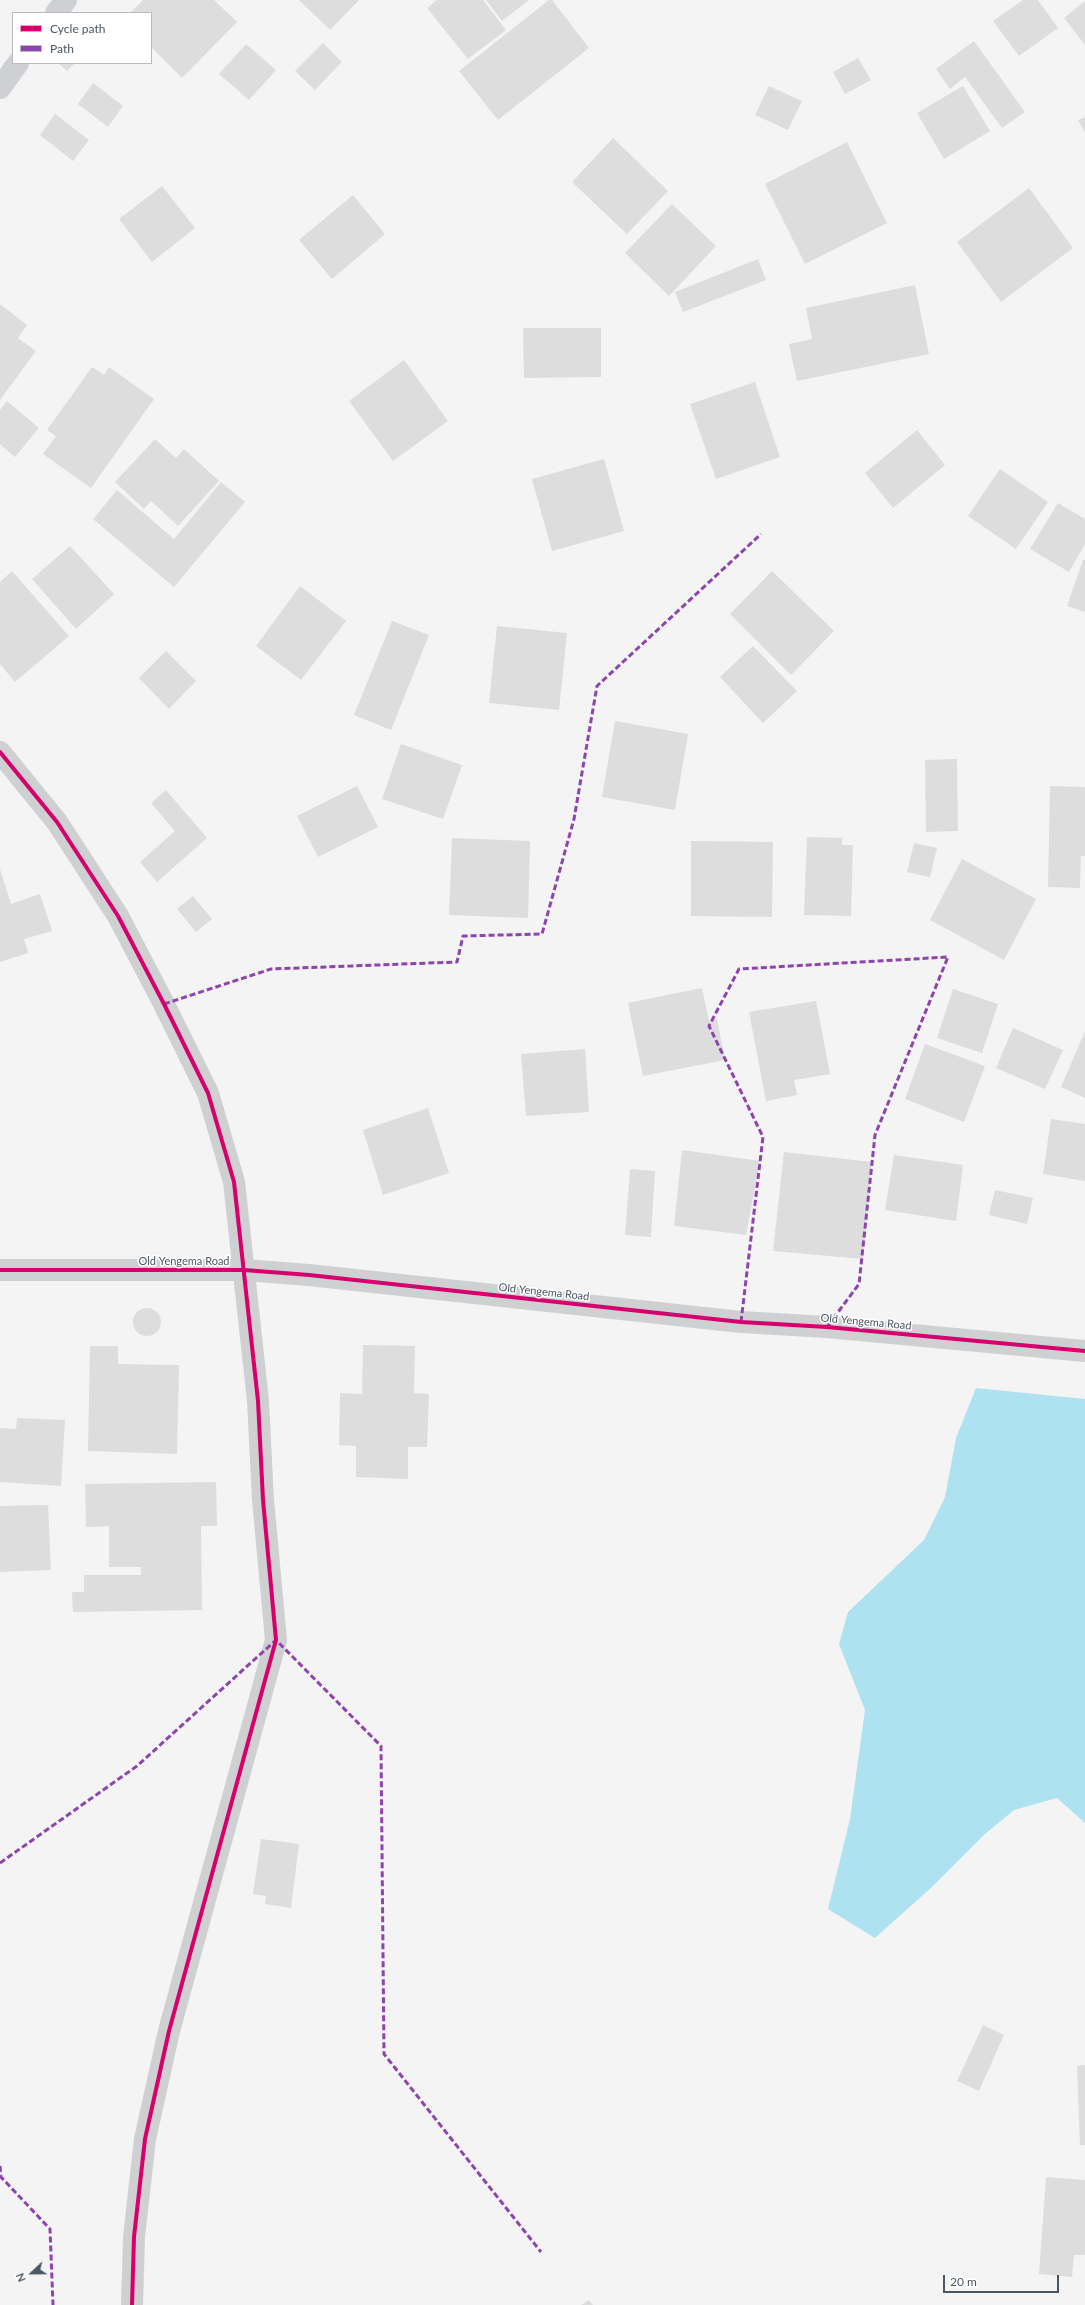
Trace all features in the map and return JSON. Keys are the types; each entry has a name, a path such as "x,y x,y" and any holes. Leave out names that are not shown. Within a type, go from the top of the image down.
{"main road":[{"path":"57,12 66,0"},
{"path":"0,88 17,64"}],"street":[{"path":"0,752 57,822 118,916 208,1093 234,1182 258,1401 263,1500 276,1640 169,2031 147,2132 134,2237 132,2305"},
{"name":"Old Yengema Road","path":"0,1270 244,1270 316,1276 740,1322 828,1327 1085,1351"}],"water":[{"path":"976,1388 1085,1399 1085,1823 1057,1798 1014,1810 985,1834 933,1886 875,1938 828,1909 850,1819 865,1710 839,1644 848,1612 924,1540 945,1497 956,1438"}],"building":[{"path":"143,0 214,0 237,22 182,78 152,48 152,12 131,12"},
{"path":"299,0 359,0 330,30"},
{"path":"437,0 483,0 506,30 468,59 427,8"},
{"path":"486,0 529,0 502,21"},
{"path":"549,0 552,0 589,48 498,120 459,71"},
{"path":"1023,0 1038,0 1058,28 1019,56 993,21"},
{"path":"1085,1 1085,45 1064,18"},
{"path":"974,41 1025,112 1002,128 965,77 950,89 936,69"},
{"path":"323,43 342,62 315,90 295,71"},
{"path":"246,44 276,70 249,100 219,74"},
{"path":"858,58 871,80 845,94 833,72"},
{"path":"59,64 74,64 67,71"},
{"path":"93,83 123,106 108,127 78,104"},
{"path":"769,86 802,101 788,130 755,115"},
{"path":"963,86 990,131 944,159 917,113"},
{"path":"55,114 89,140 73,161 40,135"},
{"path":"1085,117 1085,133 1078,120"},
{"path":"613,138 668,191 627,234 572,182"},
{"path":"847,142 887,223 805,264 765,184"},
{"path":"162,186 195,228 152,262 119,219"},
{"path":"1029,188 1073,248 1001,302 957,242"},
{"path":"353,195 385,234 332,279 299,240"},
{"path":"672,204 716,246 669,296 625,253"},
{"path":"758,259 766,280 683,312 675,292"},
{"path":"915,285 929,354 797,381 789,344 812,339 806,308"},
{"path":"0,304 27,325 18,338 36,351 0,400"},
{"path":"523,328 601,328 601,377 524,378"},
{"path":"404,360 448,421 393,461 349,401"},
{"path":"92,367 104,375 109,367 154,399 91,488 43,454 56,436 47,430"},
{"path":"755,382 780,457 716,479 690,404"},
{"path":"7,401 39,428 15,457 0,444 0,410"},
{"path":"917,430 945,465 893,508 865,473"},
{"path":"155,439 176,458 184,449 219,481 178,526 151,501 144,509 115,482"},
{"path":"604,459 624,531 552,551 532,479"},
{"path":"1000,469 1048,502 1016,549 968,516"},
{"path":"221,482 245,502 174,587 93,519 117,490 174,539"},
{"path":"1058,503 1085,519 1085,544 1069,572 1030,549"},
{"path":"70,546 114,594 76,629 32,579"},
{"path":"1083,560 1085,560 1085,612 1067,606"},
{"path":"12,571 69,636 15,682 0,664 0,582"},
{"path":"772,571 834,631 791,675 730,614"},
{"path":"300,586 346,621 301,680 256,646"},
{"path":"392,621 429,635 391,730 354,715"},
{"path":"497,626 567,633 559,710 489,703"},
{"path":"753,646 797,691 763,723 720,677"},
{"path":"166,651 196,681 169,709 139,678"},
{"path":"615,721 688,734 675,810 602,797"},
{"path":"401,744 462,765 443,819 382,799"},
{"path":"957,759 958,831 926,832 925,760"},
{"path":"357,786 378,827 318,857 297,816"},
{"path":"1050,786 1085,787 1085,856 1081,856 1080,888 1048,887"},
{"path":"166,790 207,838 157,882 140,862 175,831 151,803"},
{"path":"807,837 842,838 842,845 853,845 851,916 804,915"},
{"path":"452,838 530,841 528,918 449,915"},
{"path":"691,841 773,842 772,917 691,916"},
{"path":"914,843 937,848 930,877 907,872"},
{"path":"962,859 1036,899 1004,960 930,920"},
{"path":"0,869 11,904 40,894 52,931 24,939 28,953 0,962"},
{"path":"193,896 212,919 196,932 177,909"},
{"path":"702,988 709,1021 717,1019 725,1060 643,1076 628,1003"},
{"path":"953,989 998,1004 982,1053 937,1038"},
{"path":"816,1001 830,1074 794,1080 797,1095 766,1101 749,1012"},
{"path":"1013,1028 1063,1050 1045,1089 996,1068"},
{"path":"1085,1031 1085,1098 1061,1087"},
{"path":"925,1044 985,1066 964,1122 905,1099"},
{"path":"585,1049 589,1112 526,1116 521,1054"},
{"path":"428,1108 449,1173 383,1195 363,1130"},
{"path":"1051,1119 1085,1124 1085,1181 1043,1174"},
{"path":"682,1150 760,1161 746,1235 674,1226"},
{"path":"784,1152 872,1162 863,1259 773,1251"},
{"path":"894,1155 963,1165 956,1221 885,1210"},
{"path":"630,1169 655,1171 651,1237 625,1235"},
{"path":"995,1190 1033,1198 1027,1224 989,1215"},
{"path":"147,1308 157,1312 161,1322 157,1332 147,1336 137,1332 133,1322 137,1312"},
{"path":"363,1345 415,1346 414,1393 429,1394 427,1447 408,1447 408,1479 356,1477 356,1446 339,1445 340,1393 362,1394"},
{"path":"90,1346 118,1346 118,1364 179,1365 177,1454 88,1451"},
{"path":"17,1418 65,1420 61,1486 0,1482 0,1428 16,1429"},
{"path":"216,1482 217,1526 201,1526 202,1610 73,1612 72,1592 84,1592 84,1575 141,1575 141,1567 109,1567 109,1526 86,1527 85,1484"},
{"path":"48,1505 51,1570 0,1572 0,1506"},
{"path":"261,1839 299,1844 291,1908 265,1904 266,1896 253,1894"},
{"path":"983,2025 1004,2035 979,2091 957,2081"},
{"path":"1085,2065 1085,2145 1080,2145 1077,2066"},
{"path":"1046,2177 1085,2180 1085,2255 1074,2255 1072,2277 1039,2274"},
{"path":"589,2300 593,2305 581,2305"}],"marked path":[{"path":"164,1004 271,969 457,962 463,936 542,934 574,819 597,686 761,534"},
{"path":"741,1322 763,1137 709,1026 739,969 948,957 875,1135 859,1284 827,1327"},
{"path":"0,1863 137,1766 276,1640 381,1746 384,2054 541,2252"},
{"path":"0,2166 1,2177 50,2229 53,2305"}],"cycle path":[{"path":"0,752 57,822 118,916 208,1093 234,1182 258,1401 263,1500 276,1640 169,2031 145,2139 134,2237 132,2305"},
{"path":"0,1270 244,1270 309,1275 741,1322 827,1327 1085,1351"}]}
